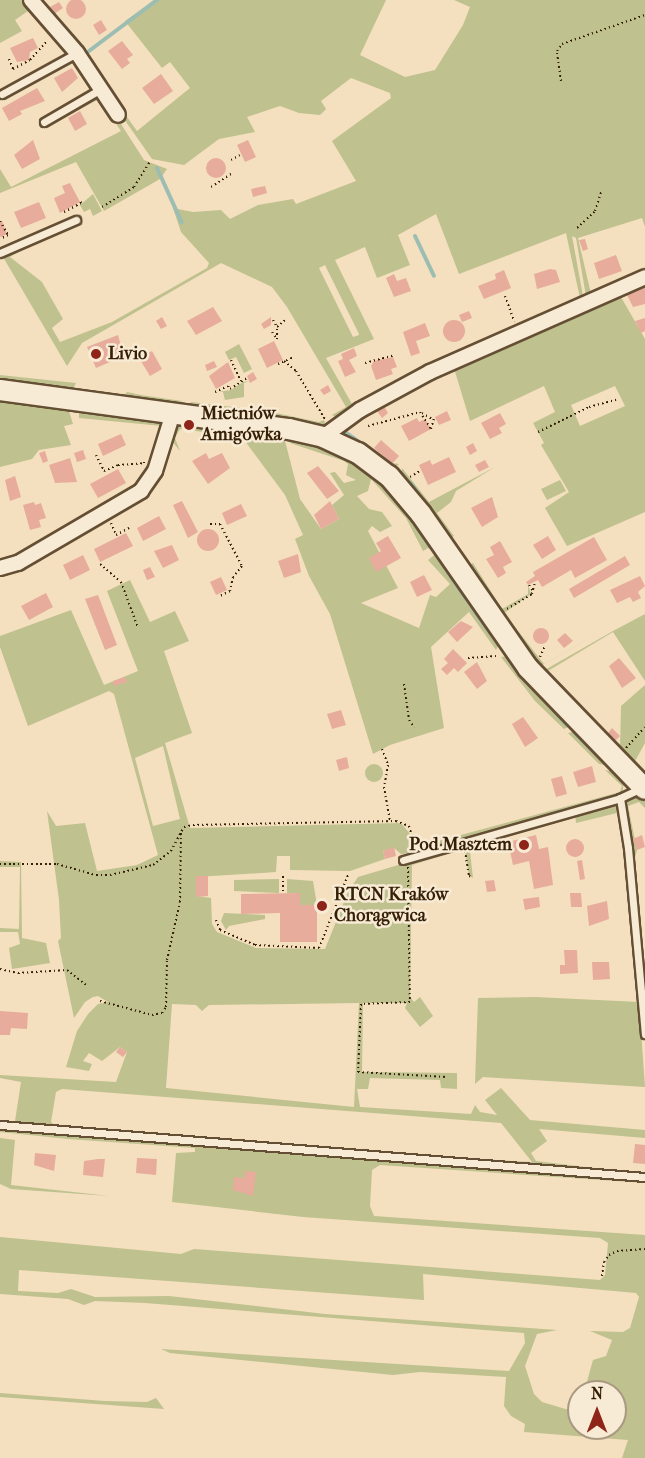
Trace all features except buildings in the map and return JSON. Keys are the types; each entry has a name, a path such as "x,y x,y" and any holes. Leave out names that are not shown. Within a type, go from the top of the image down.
{"street":[{"path":"31,0 77,53 118,115"},
{"path":"324,428 415,379 645,278"},
{"path":"0,390 324,428 366,458 397,485 521,660 644,788"},
{"path":"0,568 18,562 141,491 155,471 173,412"}],"lane":[{"path":"2,94 77,53"},
{"path":"44,122 101,90"},
{"path":"0,253 76,220"},
{"path":"406,859 620,798 644,788"},
{"path":"620,798 628,848 645,1034"},
{"path":"0,1125 645,1177"}],"path":[{"path":"561,81 557,51 562,44 645,15"},
{"path":"9,58 13,69 30,60 52,35"},
{"path":"231,160 240,155"},
{"path":"102,207 134,187 150,161"},
{"path":"211,187 231,174"},
{"path":"578,228 595,211 601,192"},
{"path":"64,212 81,203 80,198"},
{"path":"0,221 8,235 0,239"},
{"path":"505,296 519,335"},
{"path":"272,333 277,339 277,327 273,320"},
{"path":"277,327 285,320"},
{"path":"365,363 394,355"},
{"path":"278,364 294,357"},
{"path":"231,360 241,381"},
{"path":"284,362 296,371 324,428"},
{"path":"215,392 228,386 230,389 247,378"},
{"path":"538,432 589,407 616,400"},
{"path":"368,426 422,412 432,419"},
{"path":"422,412 431,429 432,419"},
{"path":"427,422 432,419"},
{"path":"96,455 104,471 117,465 144,463 144,459"},
{"path":"410,477 421,470"},
{"path":"110,520 116,535 129,528"},
{"path":"210,524 220,524 242,566 233,577 230,591 218,597"},
{"path":"100,564 121,582 138,628"},
{"path":"504,611 533,591 535,582"},
{"path":"530,585 533,591"},
{"path":"539,659 545,646"},
{"path":"468,658 496,656"},
{"path":"404,684 409,720 414,727"},
{"path":"615,758 645,727"},
{"path":"382,749 388,765 384,787 390,821"},
{"path":"0,864 57,864 96,875 110,875 153,865 171,851 182,831 193,825 390,821 410,826 417,856"},
{"path":"100,1001 152,1015 162,1013 166,1007 167,960 180,902 182,831"},
{"path":"466,842 469,876 472,877"},
{"path":"406,859 410,1002 361,1004 358,1072 447,1077"},
{"path":"216,920 220,930 255,945 319,948 348,875"},
{"path":"283,876 283,893"},
{"path":"0,969 18,973 67,970 86,985"},
{"path":"602,1276 603,1262 609,1255 617,1251 645,1249"}],"green space":[{"path":"0,0 27,0 49,31 31,9 15,20 22,31 0,43"},
{"path":"155,0 386,0 360,55 405,77 435,70 463,25 470,7 454,0 645,0 645,227 642,218 578,238 591,294 587,302 576,238 572,236 583,296 581,303 566,233 459,274 436,214 398,235 410,265 377,278 365,247 335,260 374,339 326,358 352,404 353,410 338,418 332,415 346,407 287,307 272,287 221,263 82,343 67,366 3,257 20,251 10,257 42,282 63,319 52,328 60,342 112,322 207,268 209,263 181,232 173,208 193,212 221,210 230,219 258,205 293,199 296,204 356,181 332,141 391,98 390,93 351,78 321,101 326,109 320,115 299,113 280,106 247,117 255,132 219,139 184,165 152,159 124,119 127,117 137,131 190,88 170,62 162,68 125,21","holes":["325,265 359,335 353,337 319,268"]},
{"path":"98,96 103,96 144,160 167,169 160,179 104,211 76,162 0,193 0,169 11,187 121,131 99,99 49,126"},
{"path":"93,194 102,211 93,216 90,209 84,212 80,205"},
{"path":"613,297 621,297 645,339 645,512 567,546 545,508 569,492 541,445 544,443 533,423 555,412 544,386 470,421 453,365","holes":["615,386 625,406 580,426 571,405"]},
{"path":"239,344 252,369 244,373 236,357 229,360 225,352"},
{"path":"0,375 76,383 72,391 0,384"},
{"path":"249,381 244,383 244,397 225,400 223,392 218,392 231,390 243,382"},
{"path":"127,392 182,401 177,405 139,402 140,397 133,396 131,401 122,399"},
{"path":"0,395 68,408 73,424 64,426 71,445 39,450 32,459 0,467"},
{"path":"191,402 266,411 319,422 324,420 325,423 322,428 190,407"},
{"path":"79,407 161,419 164,425 146,479 162,426 79,418"},
{"path":"187,420 186,426 193,427 194,421 284,437 300,499 321,529 339,519 332,505 344,495 330,473 335,472 344,483 356,480 346,475 348,464 344,461 290,443 289,438 315,440 382,477 435,544 423,551 406,518 371,479 368,491 357,496 369,509 382,512 392,526 380,532 372,526 368,531 398,588 361,603 419,628 430,595 436,597 450,584 428,560 437,553 500,642 496,650 469,612 431,647 444,728 390,745 373,754 330,614 309,576 295,539 303,535 285,495 242,437 180,429 175,438 180,451 171,440 174,423"},
{"path":"348,427 346,431 392,463 399,464 394,468 340,435"},
{"path":"495,467 456,491 451,502 437,513 454,536 448,540 401,474 402,468 429,502"},
{"path":"560,480 566,491 547,500 541,489"},
{"path":"473,563 502,609 528,594 528,585 531,594 500,616 464,569"},
{"path":"130,580 150,622 175,611 189,641 164,651 192,733 165,743 190,828 401,823 410,834 411,853 401,854 394,848 383,851 385,859 350,871 290,870 290,856 277,856 276,872 196,877 196,896 211,898 212,924 217,932 256,948 325,949 348,892 358,877 496,836 498,844 470,852 473,878 469,876 465,849 412,865 410,997 414,1002 420,997 433,1016 420,1027 405,1008 407,1003 363,1003 362,1072 457,1073 457,1089 441,1088 440,1080 370,1078 368,1089 357,1089 360,1107 471,1114 475,1105 480,1112 497,1115 485,1100 501,1088 530,1120 645,1130 645,1138 539,1129 547,1141 531,1153 536,1161 645,1174 311,1150 0,1122 15,1121 21,1082 0,1078 0,1075 116,1082 127,1052 120,1047 102,1061 89,1053 83,1061 92,1064 89,1071 66,1067 77,1031 98,1004 108,1002 98,996 93,997 85,1002 74,1018 58,941 61,938 59,900 47,811 56,826 85,823 97,871 137,865 158,855 114,694 109,691 28,726 0,647 0,636 71,610 104,685 138,671 107,591","holes":["163,746 180,819 153,826 135,758","359,1003 354,1107 166,1088 172,1004 196,1005 202,1011 209,1005","62,1089 501,1123 532,1162 333,1151 57,1127 51,1122 56,1092"]},
{"path":"645,614 645,681 613,632 548,671 596,726 543,671"},
{"path":"507,617 544,664 610,627 539,667 503,620"},
{"path":"510,656 570,726 564,729 535,701 501,657"},
{"path":"645,685 645,743 634,763 628,765 601,736 602,730 620,749 621,706"},
{"path":"578,731 610,766 599,764 568,733"},
{"path":"370,764 378,764 383,769 381,780 370,782 365,777 365,769"},
{"path":"605,770 615,772 624,782 622,794 434,849 420,846 620,792 622,786"},
{"path":"628,798 645,798 645,808 639,802 628,806 637,850 634,862 640,912 623,808"},
{"path":"616,802 617,813 576,823 575,814"},
{"path":"0,861 21,862 22,938 46,943 50,963 12,969 9,948 20,944 18,932 0,932 0,928 19,929 20,867 0,867"},
{"path":"279,879 279,893 234,891 234,880"},
{"path":"287,879 313,881 317,905 300,905 300,893 287,893"},
{"path":"224,913 265,915 265,919 229,926 226,930 221,921"},
{"path":"535,997 639,1002 645,1087 483,1077 475,1084 478,998"},
{"path":"0,1128 645,1179 645,1183 380,1165 372,1170 370,1206 374,1216 645,1235 645,1458 622,1458 628,1440 627,1380 587,1380 593,1360 606,1356 612,1340 590,1331 623,1332 630,1328 639,1297 636,1293 423,1274 424,1300 19,1270 18,1291 58,1293 71,1289 95,1297 169,1296 325,1314 557,1330 537,1334 525,1366 534,1394 542,1402 567,1409 567,1435 524,1432 525,1424 511,1416 504,1406 506,1377 420,1372 393,1375 170,1353 161,1349 509,1371 525,1343 524,1333 145,1303 95,1301 84,1305 68,1299 0,1294 0,1237 181,1254 194,1249 600,1280 605,1275 608,1243 600,1238 303,1217 172,1202 176,1153 195,1152 195,1148 0,1132"},
{"path":"0,1138 15,1140 11,1185 109,1196 11,1189 0,1184"},
{"path":"0,1393 105,1401 147,1402 156,1398 164,1409 0,1397"}],"waterway":[{"path":"85,54 157,0"},
{"path":"157,168 182,223"},
{"path":"415,236 434,276"},
{"path":"345,432 394,467"},
{"path":"254,434 283,438"},
{"path":"311,444 327,449"},
{"path":"411,483 427,507"},
{"path":"415,523 430,547"},
{"path":"438,557 466,599"},
{"path":"472,607 491,634"},
{"path":"509,659 519,671"},
{"path":"524,677 567,725"},
{"path":"575,733 592,750"}],"place":[{"name":"Livio","path":"96,354"},
{"name":"Mietniów Amigówka","path":"189,425"},
{"name":"Pod Masztem","path":"524,845"},
{"name":"RTCN Kraków Chorągwica","path":"322,906"}]}
